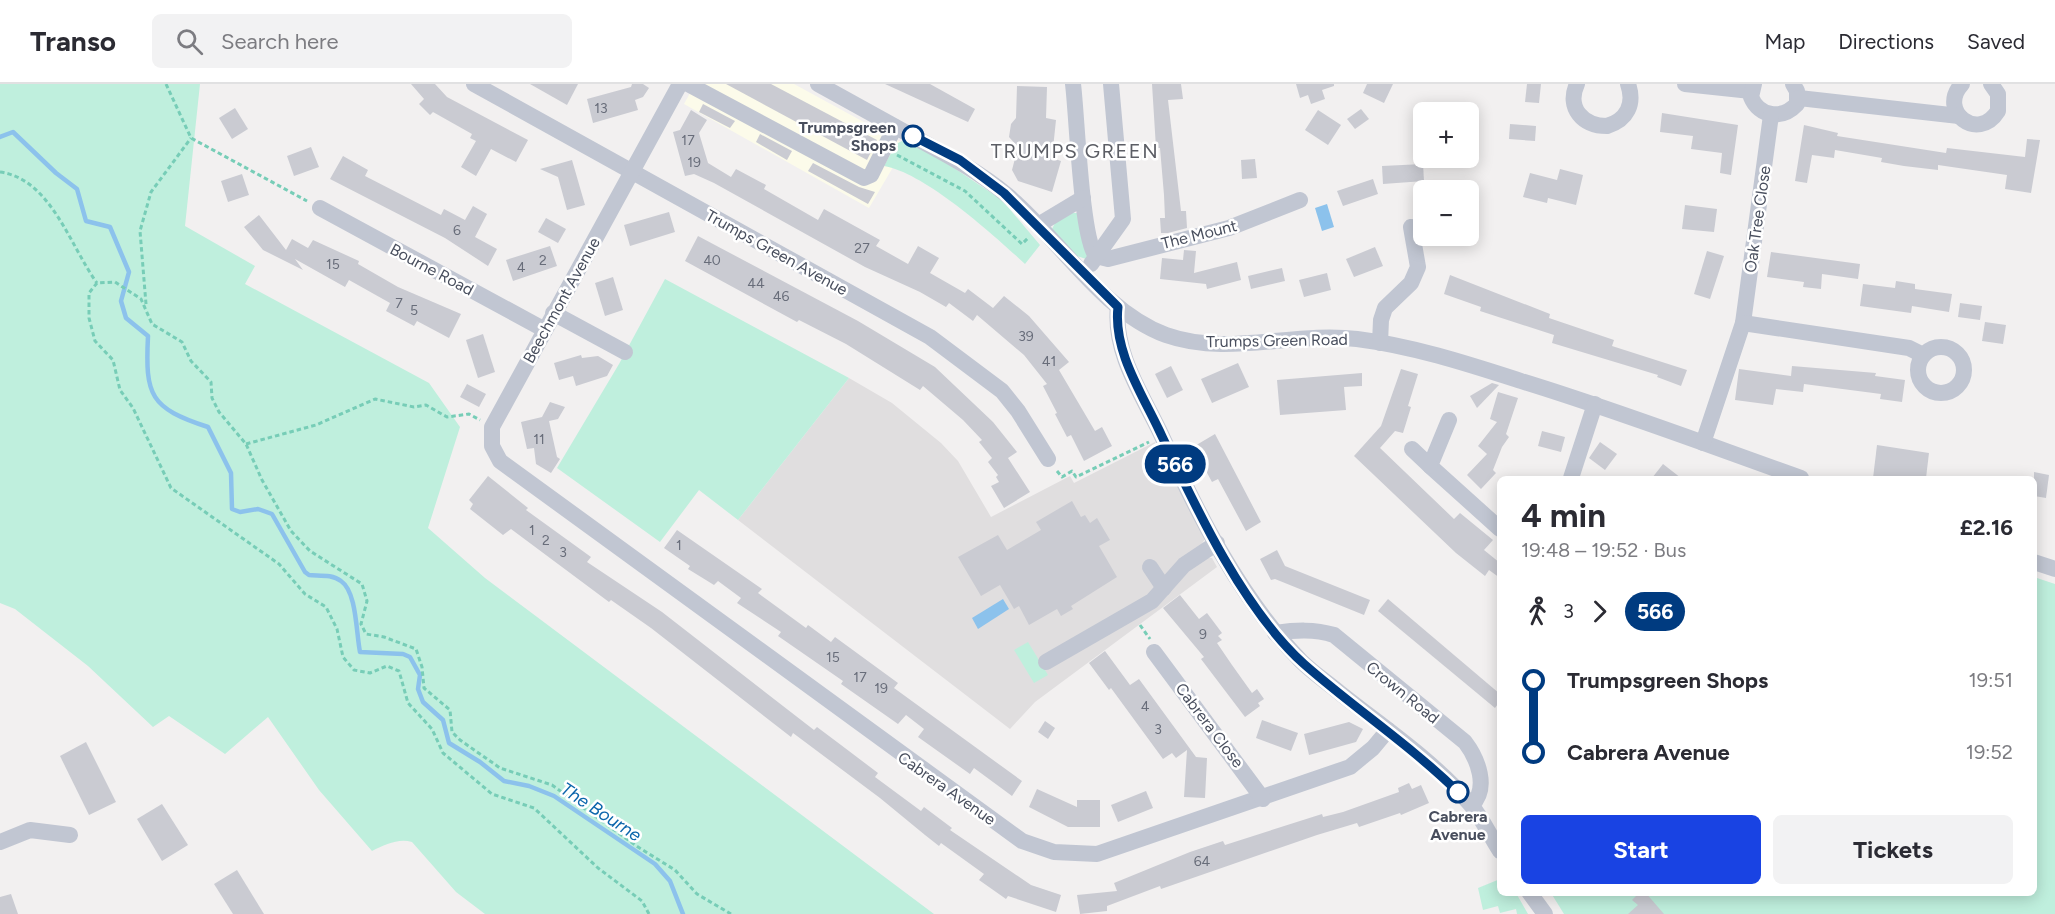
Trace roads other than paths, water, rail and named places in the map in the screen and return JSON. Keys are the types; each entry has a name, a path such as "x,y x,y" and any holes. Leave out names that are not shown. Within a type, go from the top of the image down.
{"street":[{"name":"Trumps Green Avenue","path":"474,84 633,170 930,337 1002,392 1018,411 1048,459"},
{"name":"Beechmont Avenue","path":"551,501 500,461 492,446 492,427 680,84"},
{"path":"688,84 860,177 871,175 896,127"},
{"name":"Trumps Green Road","path":"818,84 836,88 896,127 960,160 1004,193 1118,307 1147,327 1168,336 1212,344 1247,344 1334,337 1380,343 1452,359 1595,404 1795,476"},
{"path":"1072,84 1083,198 1092,249 1096,256"},
{"path":"1084,274 1121,224 1124,212 1111,84"},
{"path":"1576,84 1573,100 1581,117 1588,123 1607,126 1625,116 1630,105 1631,93 1628,84"},
{"path":"1685,84 1753,88 1756,107 1771,115 1789,111 1797,104 1796,91 1959,116 1974,125 1991,120 2000,104 1998,94 1991,84"},
{"path":"1959,116 1954,99 1962,84"},
{"name":"Oak Tree Close","path":"1703,443 1743,323 1771,115"},
{"path":"1039,226 1083,198"},
{"name":"The Mount","path":"1096,256 1108,259 1229,228 1300,200"},
{"name":"Bourne Road","path":"320,208 545,330"},
{"path":"1380,343 1381,320 1385,308 1390,300 1411,283 1418,267 1411,227"},
{"path":"1118,307 1116,321 1123,353 1189,494 1246,593 1275,633 1304,663 1430,764 1472,805 1497,846"},
{"path":"553,313 625,352"},
{"path":"1743,323 1909,348 1923,355"},
{"path":"1572,476 1595,404"},
{"path":"1430,466 1449,420"},
{"path":"1412,449 1497,526"},
{"name":"Cabrera Avenue","path":"551,501 901,755 1022,841 1038,848 1076,855 1097,854 1263,799 1350,767 1373,748 1388,730"},
{"path":"1046,662 1152,601 1184,565 1217,543"},
{"path":"2037,563 2055,569"},
{"path":"1150,567 1164,588"},
{"name":"Crown Road","path":"1275,633 1310,630 1334,635 1465,742 1478,764 1480,775 1477,800 1472,805"},
{"name":"Cabrera Close","path":"1154,652 1263,799"},
{"path":"0,842 30,830 48,827 70,835"},
{"path":"1532,896 1545,914"}],"water":[{"path":"1327,204 1334,227 1322,231 1315,208"},
{"path":"1003,599 1009,609 978,629 972,618"}],"waterway":[{"name":"The Bourne","path":"0,137 13,132 56,173 77,189 86,221 110,227 129,272 121,301 126,318 148,336 150,386 155,397 163,406 208,427 231,473 232,509 240,512 258,509 272,514 305,572 309,575 334,577 346,586 353,603 360,652 403,654 410,657 420,675 418,689 423,702 443,720 449,743 480,762 504,781 529,786 554,796 655,864 670,881 683,914"}],"place":[{"name":"Trumpsgreen Shops","path":"913,136"},
{"name":"Cabrera Avenue","path":"1458,792"}],"district":[{"name":"TRUMPS GREEN","path":"1075,151"}]}
